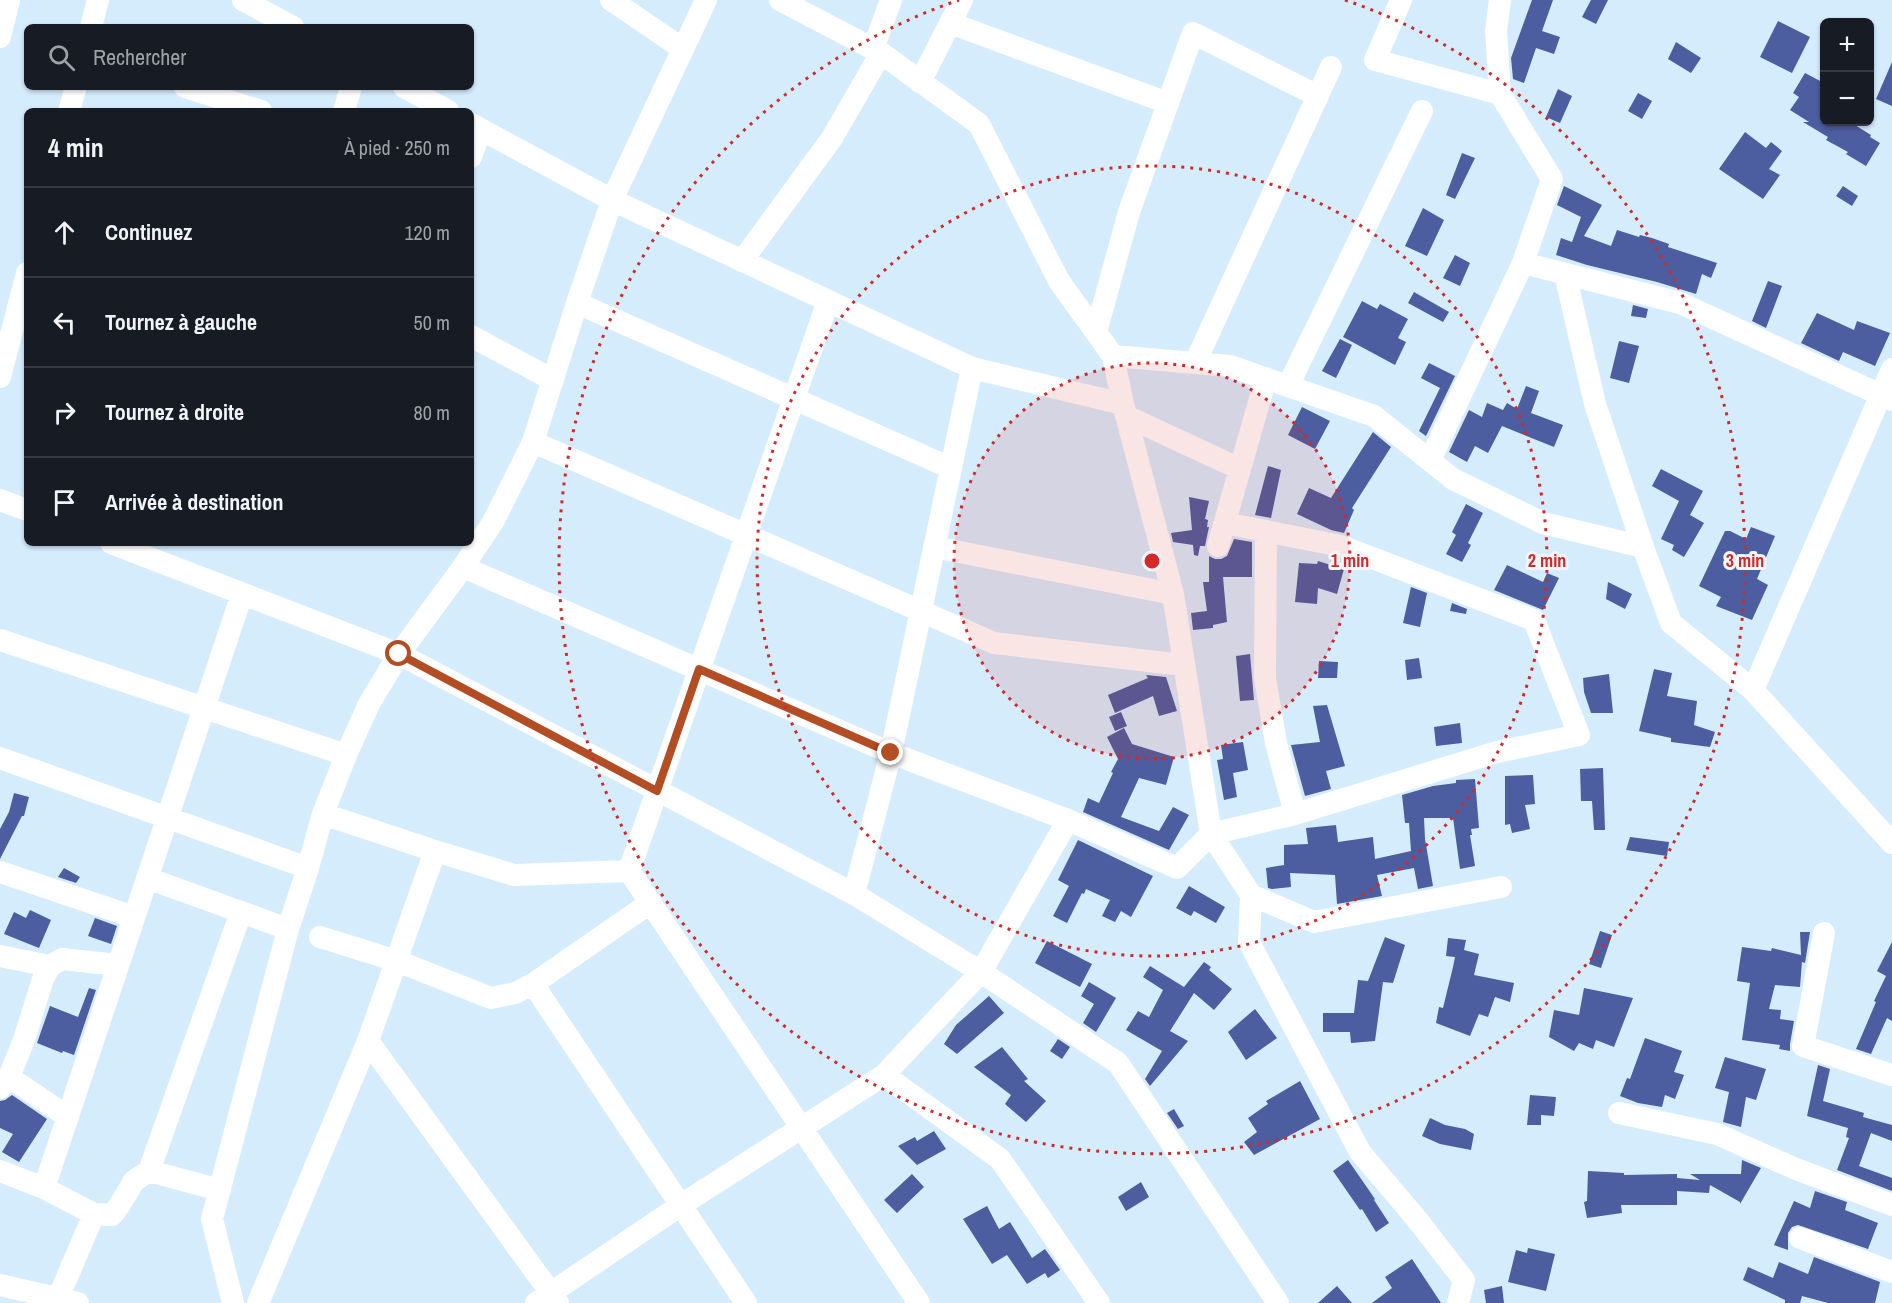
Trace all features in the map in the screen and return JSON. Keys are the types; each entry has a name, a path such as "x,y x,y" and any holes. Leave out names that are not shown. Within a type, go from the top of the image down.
{"street":[{"path":"0,37 9,0"},
{"path":"92,24 98,0"},
{"path":"243,0 287,24"},
{"path":"612,0 683,49"},
{"path":"233,1303 212,1219 288,930 323,814 369,704 399,654 464,567 494,522 534,442 612,200 706,0"},
{"path":"780,0 877,51 979,124 1059,281 1113,356 1173,594 1211,834 1251,895 1314,922 1501,887"},
{"path":"742,261 832,138 877,51 891,0"},
{"path":"920,82 962,0"},
{"path":"1401,0 1375,60 1500,94"},
{"path":"1430,460 1523,263 1552,179 1500,94 1496,31 1500,0"},
{"path":"950,23 1168,103"},
{"path":"1096,332 1129,212 1193,33 1318,96"},
{"path":"1195,363 1331,67"},
{"path":"70,108 75,90"},
{"path":"194,90 252,108"},
{"path":"345,108 350,90"},
{"path":"410,90 442,108"},
{"path":"1288,386 1422,111"},
{"path":"476,126 612,200 972,368 1125,410 1240,469"},
{"path":"1523,263 1680,303 1886,397"},
{"path":"1565,274 1595,404 1671,623 1753,690 1892,843"},
{"path":"0,377 24,285"},
{"path":"629,872 828,301"},
{"path":"577,303 951,468"},
{"path":"474,338 553,380"},
{"path":"1113,356 1230,366 1374,416 1452,479 1543,523 1643,547"},
{"path":"854,894 891,753 972,368"},
{"path":"1753,690 1886,397 1892,369"},
{"path":"1218,546 1266,378"},
{"path":"534,442 994,643 1183,665"},
{"path":"0,500 24,509"},
{"path":"464,567 891,753 1068,820 1177,868 1211,834 1295,814 1497,752 1579,735 1534,620 1341,546 1225,523"},
{"path":"1266,531 1265,678 1276,743 1295,814"},
{"path":"119,546 399,654 854,894 981,972 1118,1063 1278,1303"},
{"path":"934,547 1173,594"},
{"path":"44,1188 242,594"},
{"path":"0,640 346,755"},
{"path":"0,758 308,868"},
{"path":"323,814 514,875 629,872"},
{"path":"368,1041 548,1300 681,1205 884,1075 981,972 1068,820"},
{"path":"258,1303 368,1041 435,851"},
{"path":"0,872 134,917"},
{"path":"629,872 919,1303"},
{"path":"147,878 288,930"},
{"path":"1251,895 1249,942 1360,1152 1464,1280 1458,1303"},
{"path":"320,937 397,961 491,998 515,993 533,984 650,903"},
{"path":"0,1171 44,1188 94,1214 112,1215 134,1181 149,1171 241,912"},
{"path":"1824,933 1803,1046 1892,1075"},
{"path":"0,956 50,966"},
{"path":"68,1117 4,1083 24,1040 42,979 50,966 62,959 118,965"},
{"path":"533,984 746,1303"},
{"path":"884,1075 1000,1159 1099,1303"},
{"path":"1619,1113 1717,1134 1796,1169 1892,1205"},
{"path":"149,1171 220,1190"},
{"path":"0,1286 64,1301 94,1214"},
{"path":"1800,1238 1892,1272"}],"building":[{"path":"1532,0 1553,0 1542,31 1560,37 1554,54 1536,48 1524,83 1513,79 1511,58"},
{"path":"1591,0 1608,0 1596,24 1582,17"},
{"path":"1778,21 1810,37 1792,73 1760,57"},
{"path":"1676,42 1701,58 1691,73 1668,59"},
{"path":"1892,62 1892,106 1876,99"},
{"path":"1805,73 1820,81 1820,126 1856,126 1880,143 1866,166 1846,154 1848,152 1826,140 1828,137 1803,122 1809,122 1790,110 1799,97 1793,93"},
{"path":"1558,89 1572,96 1560,123 1546,117"},
{"path":"1638,93 1652,101 1642,119 1628,111"},
{"path":"1745,132 1766,148 1771,142 1782,151 1769,169 1780,175 1763,199 1719,169"},
{"path":"1462,153 1475,158 1455,199 1446,195"},
{"path":"1564,186 1602,205 1584,236 1611,246 1617,230 1639,237 1640,235 1652,238 1669,244 1668,247 1717,263 1711,278 1702,274 1696,294 1556,255 1561,238 1572,242 1581,217 1557,205"},
{"path":"1843,186 1858,196 1852,206 1836,196"},
{"path":"1423,208 1444,220 1427,256 1405,246"},
{"path":"1455,255 1470,263 1460,286 1443,278"},
{"path":"1768,281 1782,286 1766,328 1752,321"},
{"path":"1414,292 1449,312 1443,322 1408,303"},
{"path":"1362,301 1377,309 1380,304 1408,319 1398,338 1406,342 1395,365 1343,337"},
{"path":"1633,305 1648,309 1646,318 1631,316"},
{"path":"1817,313 1854,330 1857,321 1890,333 1875,366 1843,352 1839,361 1801,343"},
{"path":"1340,339 1352,345 1336,378 1322,371"},
{"path":"1619,341 1639,346 1629,383 1610,378"},
{"path":"1429,363 1455,376 1426,436 1419,431 1440,388 1421,378"},
{"path":"1526,386 1539,391 1531,413 1563,425 1554,447 1502,426 1488,453 1475,446 1467,462 1449,452 1469,410 1482,417 1487,403 1503,410 1507,403 1517,409"},
{"path":"1302,407 1330,421 1315,449 1288,435"},
{"path":"1373,432 1391,447 1352,508 1354,510 1344,533 1331,530 1297,514 1309,488 1331,498"},
{"path":"1268,466 1281,470 1271,518 1255,515"},
{"path":"1661,469 1703,491 1690,515 1704,523 1684,557 1672,550 1674,545 1661,539 1679,501 1652,486"},
{"path":"1189,497 1209,501 1205,519 1208,520 1207,527 1209,527 1205,546 1200,546 1198,556 1194,555 1193,545 1173,542 1171,533 1192,530"},
{"path":"1466,504 1483,513 1468,543 1471,545 1462,562 1446,554 1456,535 1452,532"},
{"path":"1751,527 1775,536 1757,579 1768,585 1752,620 1716,606 1721,597 1699,586 1725,531 1746,539"},
{"path":"1234,539 1252,542 1252,577 1223,577 1227,622 1213,625 1213,628 1193,630 1191,613 1207,611 1203,582 1209,582 1209,556 1221,559 1227,556"},
{"path":"1318,561 1344,569 1337,594 1318,588 1317,604 1295,602 1299,563 1317,564"},
{"path":"1507,565 1543,582 1547,573 1559,578 1543,610 1494,590"},
{"path":"1608,582 1632,594 1625,609 1606,599"},
{"path":"1411,587 1427,593 1420,627 1403,623"},
{"path":"1452,603 1467,609 1466,614 1450,611"},
{"path":"1250,654 1254,700 1240,701 1236,656"},
{"path":"1419,658 1422,678 1407,680 1405,660"},
{"path":"1319,661 1338,662 1337,678 1318,678"},
{"path":"1654,669 1672,673 1667,696 1697,701 1694,725 1715,732 1710,747 1671,742 1671,738 1639,731"},
{"path":"1609,674 1613,713 1591,713 1584,692 1583,678"},
{"path":"1146,675 1166,677 1177,711 1159,716 1153,696 1115,713 1108,695 1148,678"},
{"path":"1327,705 1345,766 1326,771 1331,789 1305,796 1291,745 1320,742 1313,706"},
{"path":"1121,712 1127,726 1115,731 1109,717"},
{"path":"1460,723 1462,743 1436,746 1434,727"},
{"path":"1124,728 1132,744 1174,757 1166,785 1139,778 1121,817 1159,831 1173,807 1189,815 1169,850 1083,812 1088,798 1099,803 1118,759 1107,737"},
{"path":"1243,742 1248,770 1233,773 1237,797 1224,800 1217,760 1223,759 1221,745"},
{"path":"1603,768 1605,830 1594,830 1592,801 1581,801 1580,769"},
{"path":"1533,775 1535,804 1525,805 1530,829 1512,833 1510,824 1505,825 1505,776"},
{"path":"1475,779 1479,828 1471,829 1472,835 1470,835 1475,866 1460,869 1453,818 1424,818 1433,886 1418,889 1414,868 1377,875 1382,896 1337,904 1335,875 1290,873 1291,887 1268,888 1266,868 1284,865 1284,845 1308,844 1306,828 1336,825 1338,842 1373,837 1375,859 1411,851 1409,823 1405,823 1402,795 1433,786 1456,783 1456,780"},
{"path":"14,793 29,797 24,816 0,859 0,829 9,812"},
{"path":"1630,837 1669,842 1667,856 1626,850"},
{"path":"1078,840 1153,876 1131,917 1121,911 1115,922 1102,916 1110,900 1086,889 1067,923 1053,916 1069,886 1058,880"},
{"path":"64,868 80,877 76,883 58,877"},
{"path":"1189,886 1225,907 1216,923 1194,911 1191,916 1176,908"},
{"path":"30,910 51,920 39,948 4,934 14,912 26,918"},
{"path":"95,918 117,926 111,944 88,936"},
{"path":"1600,931 1612,935 1601,968 1589,964"},
{"path":"1800,932 1810,932 1805,963 1802,962 1800,987 1775,985 1769,1009 1781,1010 1780,1019 1794,1021 1790,1051 1779,1049 1780,1045 1742,1040 1750,983 1737,981 1742,947 1771,951 1772,948 1801,955"},
{"path":"1385,937 1405,945 1393,983 1383,982 1375,1041 1351,1043 1350,1032 1323,1032 1323,1013 1354,1013 1358,980 1368,981"},
{"path":"1448,938 1466,940 1464,950 1479,954 1474,975 1514,983 1510,1002 1495,997 1488,1017 1479,1014 1470,1036 1436,1023 1439,1007 1443,1008 1455,957 1446,956"},
{"path":"1047,941 1092,964 1080,987 1035,963"},
{"path":"1892,942 1892,1021 1887,1018 1871,1054 1856,1049 1886,976 1877,971"},
{"path":"1204,962 1211,967 1209,970 1232,989 1214,1010 1194,993 1170,1031 1188,1041 1150,1086 1145,1079 1162,1051 1126,1030 1138,1011 1149,1017 1163,990 1143,977 1150,966 1184,987"},
{"path":"1089,982 1116,998 1096,1032 1083,1023 1094,1004 1081,996"},
{"path":"89,988 96,990 74,1055 37,1043 50,1006 78,1017"},
{"path":"1584,988 1633,998 1614,1047 1596,1040 1593,1049 1579,1043 1574,1051 1549,1037 1554,1010 1579,1015"},
{"path":"989,996 1004,1013 957,1054 944,1044 956,1025"},
{"path":"1255,1009 1277,1038 1246,1060 1228,1032"},
{"path":"1645,1038 1682,1051 1674,1072 1684,1075 1675,1099 1665,1095 1662,1107 1638,1103 1620,1096 1627,1078 1630,1079"},
{"path":"1058,1039 1070,1047 1062,1059 1050,1051"},
{"path":"1002,1047 1028,1079 1024,1081 1046,1101 1026,1122 1005,1104 1011,1095 974,1067"},
{"path":"1725,1057 1766,1069 1756,1100 1746,1097 1741,1127 1723,1122 1729,1092 1715,1088"},
{"path":"1818,1065 1830,1069 1823,1101 1864,1113 1863,1117 1892,1125 1892,1141 1871,1133 1859,1166 1892,1178 1892,1191 1837,1170 1849,1138 1846,1137 1848,1128 1807,1116"},
{"path":"1300,1081 1320,1119 1254,1155 1244,1142 1257,1132 1248,1118 1268,1104 1266,1101"},
{"path":"12,1095 47,1119 19,1162 2,1152 13,1134 0,1128 0,1101"},
{"path":"1530,1095 1556,1097 1554,1116 1541,1115 1541,1125 1527,1125"},
{"path":"1174,1109 1184,1126 1178,1129 1167,1113"},
{"path":"1430,1118 1474,1134 1471,1150 1440,1144 1422,1136"},
{"path":"934,1131 946,1149 917,1165 898,1146 915,1137 917,1141"},
{"path":"1348,1160 1389,1223 1376,1232 1362,1209 1360,1210 1333,1171"},
{"path":"1742,1160 1761,1168 1740,1204 1710,1185 1709,1193 1677,1191 1677,1205 1621,1205 1622,1213 1587,1218 1584,1202 1587,1201 1588,1171 1624,1173 1624,1175 1677,1174 1677,1178 1700,1180 1690,1174 1741,1174"},
{"path":"912,1174 924,1187 897,1213 884,1200"},
{"path":"1141,1182 1149,1197 1126,1211 1118,1197"},
{"path":"1815,1191 1847,1202 1845,1210 1878,1223 1868,1249 1798,1225 1792,1227 1788,1233 1788,1250 1774,1245 1794,1201 1810,1208"},
{"path":"987,1206 999,1229 1010,1222 1032,1258 1045,1249 1060,1270 1048,1278 1045,1273 1027,1284 1007,1255 992,1264 963,1219"},
{"path":"1528,1248 1555,1254 1546,1291 1508,1282 1516,1250 1527,1253"},
{"path":"1814,1257 1880,1282 1875,1303 1828,1303 1802,1296 1800,1303 1785,1303 1785,1300 1743,1280 1748,1267 1773,1278 1779,1262 1808,1274"},
{"path":"1412,1259 1441,1303 1372,1303 1392,1288 1385,1277"},
{"path":"1337,1286 1352,1303 1318,1303"},
{"path":"1502,1286 1504,1303 1486,1303 1484,1290"}],"route":[{"path":"399,654 657,791 699,669 891,753"}]}
